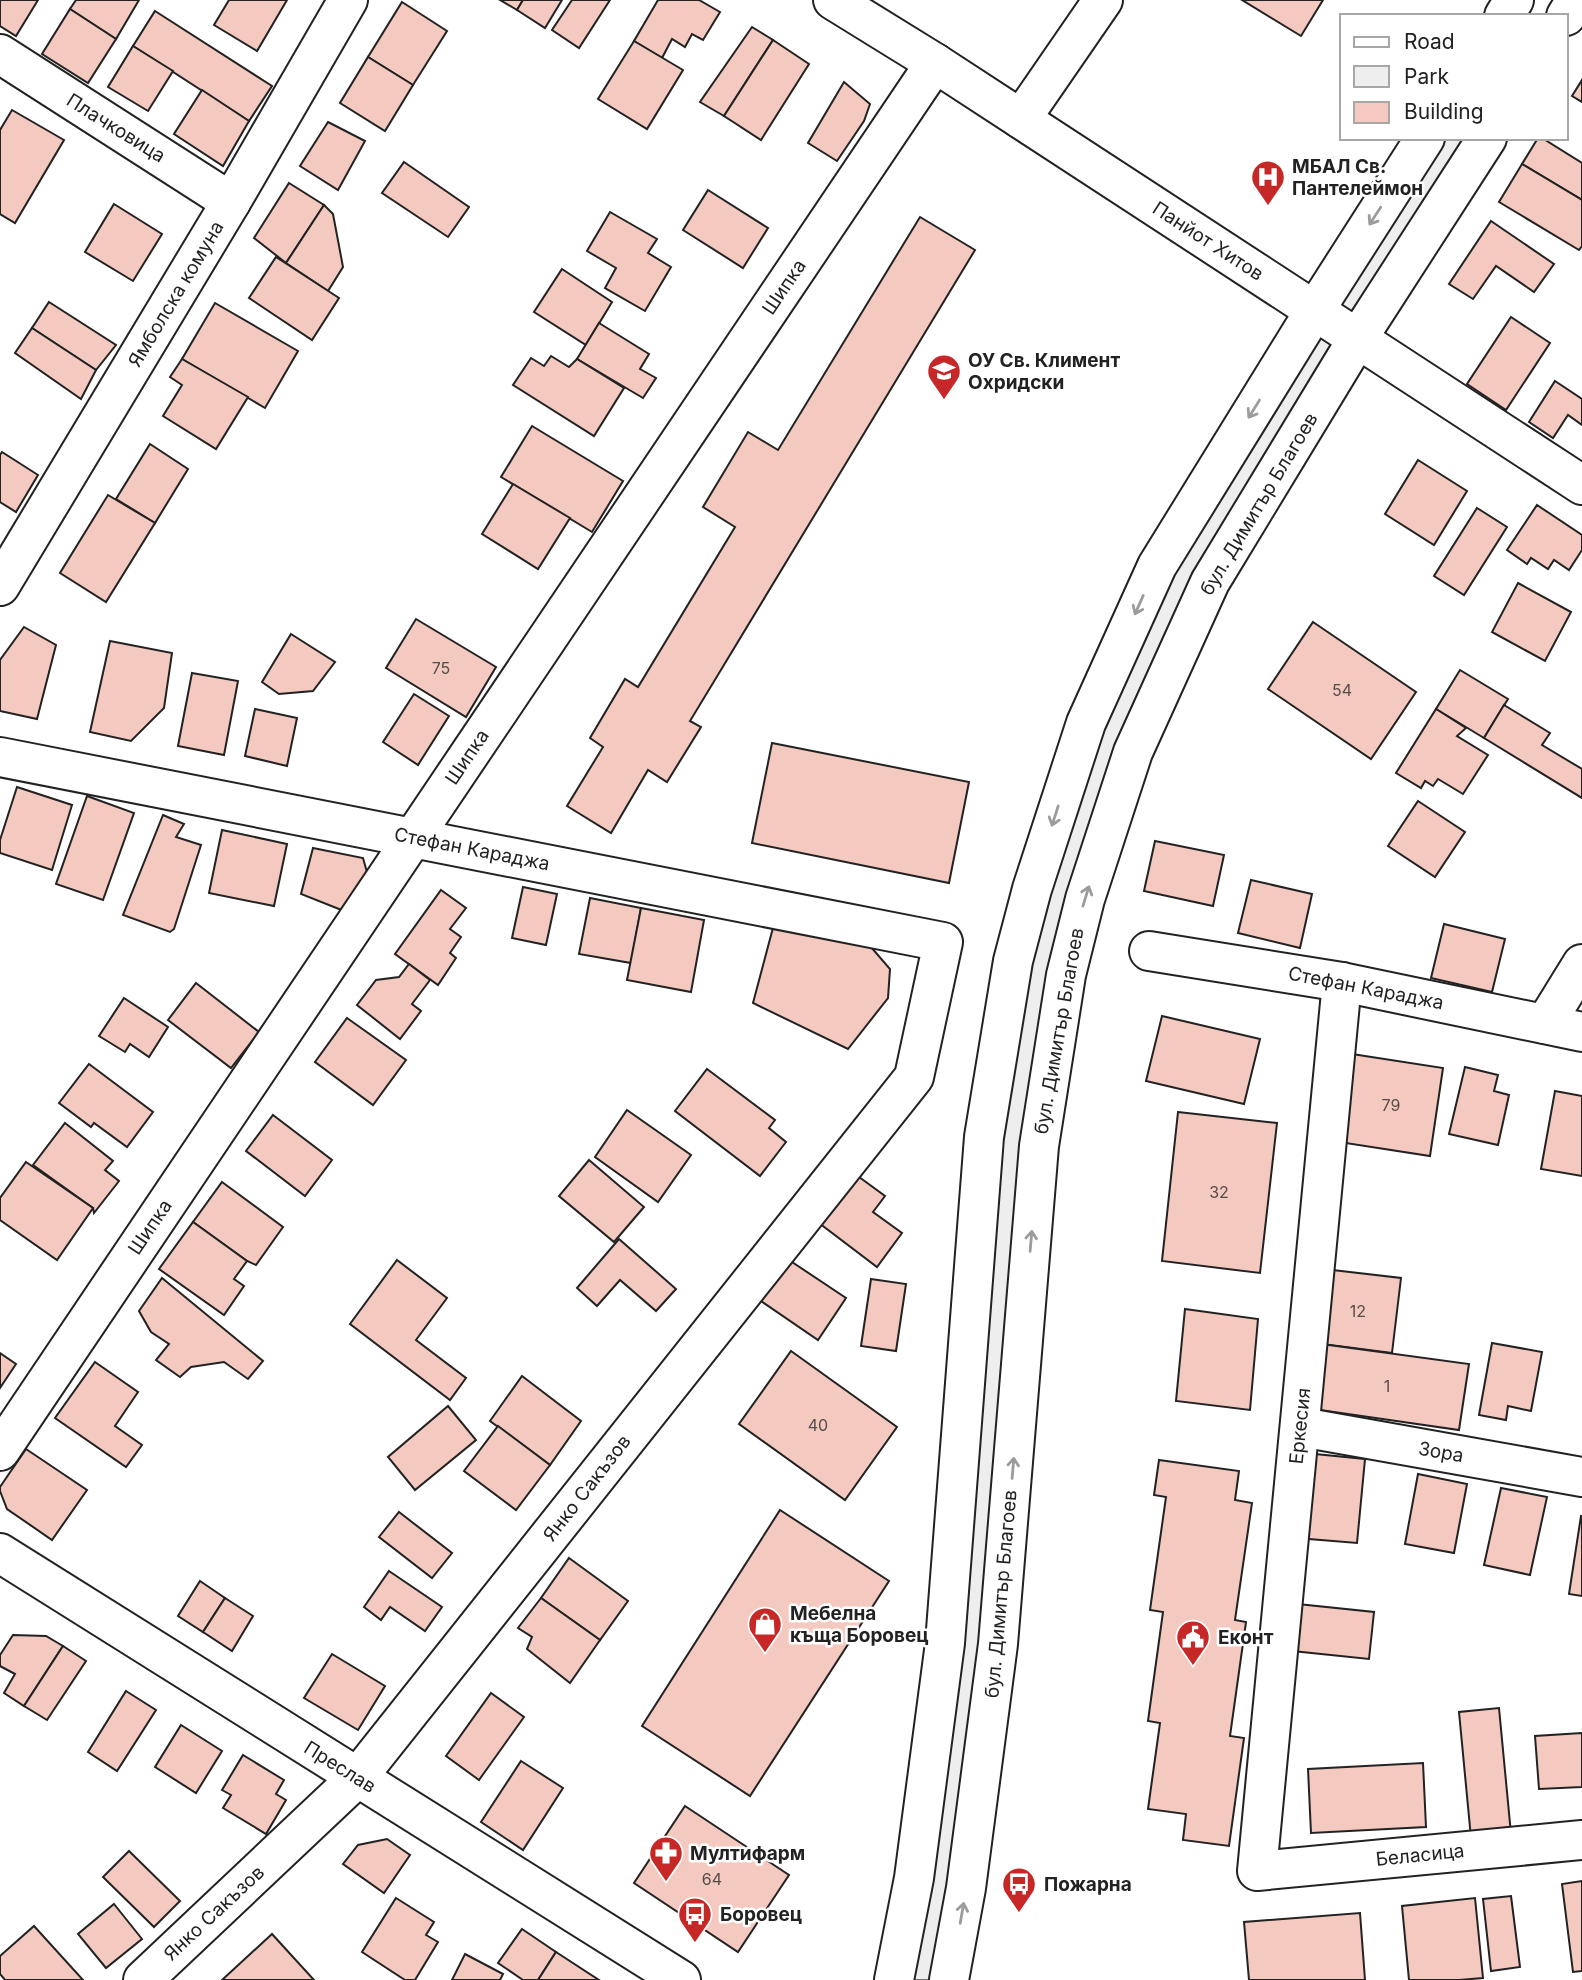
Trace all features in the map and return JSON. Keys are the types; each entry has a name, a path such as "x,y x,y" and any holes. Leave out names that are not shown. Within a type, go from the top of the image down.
{"street":[{"name":"Ямболска комуна","path":"0,586 231,202 348,0"},
{"name":"Панйот Хитов","path":"833,0 935,63 1582,485"},
{"path":"1021,120 1102,0"},
{"name":"Плачковица","path":"0,54 231,202"},
{"name":"Шипка","path":"0,1451 935,63"},
{"path":"894,1980 915,1878 945,1643 984,1137 1013,961 1032,889 1086,723 1157,566 1424,140"},
{"name":"бул. Димитър Благоев","path":"949,1980 966,1888 998,1644 1039,1146 1066,975 1085,899 1133,752 1210,582 1358,338 1486,140"},
{"name":"Стефан Караджа","path":"0,757 943,942"},
{"name":"Янко Сакъзов","path":"143,1980 357,1778 914,1077 943,942"},
{"name":"Стефан Караджа","path":"1149,951 1342,982 1582,1031"},
{"path":"1545,1024 1582,964"},
{"name":"Еркесия","path":"1257,1871 1342,982"},
{"name":"Зора","path":"1301,1427 1582,1477"},
{"name":"Преслав","path":"0,1553 681,1980"},
{"name":"Беласица","path":"1257,1871 1582,1840"}],"green space":[{"path":"1424,140 1486,140 1210,582 1085,899 949,1980 894,1980 984,1137 1086,723"}],"building":[{"path":"0,0 38,0 16,36 0,26"},
{"path":"76,0 139,0 116,39 70,9"},
{"path":"229,0 287,0 257,51 214,25"},
{"path":"500,0 523,0 517,10"},
{"path":"523,0 562,0 545,28 517,10"},
{"path":"572,0 610,0 579,48 552,30"},
{"path":"658,0 699,0 720,12 703,40 692,34 685,47 672,39 662,58 634,41"},
{"path":"1242,0 1323,0 1301,36"},
{"path":"402,2 447,31 413,85 368,57"},
{"path":"70,9 116,39 88,83 42,54"},
{"path":"155,11 272,86 249,121 133,46"},
{"path":"752,27 773,40 724,116 700,102"},
{"path":"773,40 809,64 761,140 724,116"},
{"path":"634,41 683,70 647,129 598,99"},
{"path":"133,46 173,71 148,111 108,87"},
{"path":"368,57 413,85 385,131 340,103"},
{"path":"1582,80 1582,102 1572,96"},
{"path":"844,82 870,104 864,121 837,161 808,143"},
{"path":"202,90 249,121 223,166 174,134"},
{"path":"12,110 64,140 15,223 0,214 0,130"},
{"path":"328,122 365,141 338,190 300,166"},
{"path":"1537,140 1545,140 1582,163 1582,200 1522,164"},
{"path":"404,162 469,207 448,237 382,193"},
{"path":"1522,164 1582,200 1582,246 1579,250 1499,202"},
{"path":"289,183 324,205 286,263 254,238"},
{"path":"708,190 768,228 743,268 683,230"},
{"path":"114,204 162,234 133,281 85,252"},
{"path":"324,205 333,214 343,267 328,291 286,263"},
{"path":"610,212 657,239 648,253 671,267 645,311 605,288 616,268 587,251"},
{"path":"920,217 975,250 690,721 701,727 667,782 648,770 611,833 567,806 603,747 590,738 625,679 638,687 735,527 703,507 748,432 778,450"},
{"path":"1491,221 1554,264 1534,292 1496,266 1473,299 1449,284"},
{"path":"276,257 339,298 312,340 249,298"},
{"path":"562,269 612,302 586,345 534,312"},
{"path":"49,302 116,345 96,370 32,328"},
{"path":"215,303 298,351 265,408 182,359"},
{"path":"1511,317 1550,343 1506,410 1467,384"},
{"path":"599,323 649,354 640,369 656,378 643,398 577,359"},
{"path":"32,328 96,370 81,399 15,353"},
{"path":"551,356 569,367 577,359 624,388 594,436 513,385 531,358 544,366"},
{"path":"182,359 248,397 216,449 163,416 182,385 170,377"},
{"path":"1555,381 1582,399 1582,425 1568,415 1553,438 1529,422"},
{"path":"532,426 623,481 592,532 501,477"},
{"path":"150,444 188,469 155,523 116,499"},
{"path":"2,452 38,475 16,512 0,502"},
{"path":"1418,460 1467,491 1434,545 1385,514"},
{"path":"513,484 570,518 538,569 482,534"},
{"path":"108,495 155,523 106,602 60,573"},
{"path":"1537,505 1582,535 1582,550 1569,570 1554,560 1548,569 1531,558 1527,564 1507,550"},
{"path":"1477,508 1507,527 1464,595 1434,576"},
{"path":"1518,583 1571,612 1545,661 1492,632"},
{"path":"416,619 496,667 466,717 386,668"},
{"path":"1313,622 1416,692 1371,759 1268,689"},
{"path":"24,627 56,645 37,719 0,711 0,660"},
{"path":"291,634 335,662 313,691 279,694 262,682"},
{"path":"110,641 172,653 164,708 131,741 90,732"},
{"path":"1460,670 1508,699 1484,738 1436,709"},
{"path":"192,673 238,681 224,755 178,746"},
{"path":"414,694 449,716 418,765 383,742"},
{"path":"1504,705 1550,733 1542,745 1582,769 1582,798 1484,738"},
{"path":"255,709 297,718 287,766 245,756"},
{"path":"1436,709 1466,728 1457,736 1488,755 1463,794 1438,779 1433,786 1425,781 1421,788 1396,773"},
{"path":"772,743 969,782 949,883 752,843"},
{"path":"17,787 72,805 52,870 0,853 0,840"},
{"path":"87,796 134,813 103,900 56,884"},
{"path":"1418,801 1465,832 1435,877 1388,846"},
{"path":"163,815 184,824 176,837 201,845 174,929 170,932 123,915"},
{"path":"222,830 287,844 274,906 209,893"},
{"path":"1155,841 1224,855 1213,906 1144,891"},
{"path":"313,848 363,858 370,883 344,911 301,894"},
{"path":"1251,880 1312,894 1300,948 1238,933"},
{"path":"523,887 557,894 546,945 512,938"},
{"path":"441,890 466,908 450,929 461,937 450,953 456,958 438,985 395,954"},
{"path":"590,898 641,908 631,963 579,954"},
{"path":"641,908 704,920 691,992 627,980"},
{"path":"774,924 871,947 890,969 888,998 848,1049 753,1003"},
{"path":"1444,924 1505,939 1492,992 1431,978"},
{"path":"409,964 430,980 412,1004 421,1011 400,1039 357,1005 376,980 399,977"},
{"path":"196,983 259,1032 231,1068 168,1020"},
{"path":"124,998 168,1027 149,1057 130,1044 125,1052 99,1036"},
{"path":"1162,1016 1260,1039 1244,1104 1146,1081"},
{"path":"347,1018 406,1060 373,1105 315,1062"},
{"path":"1352,1054 1443,1068 1430,1156 1339,1142"},
{"path":"89,1064 153,1112 127,1147 94,1123 91,1127 59,1103"},
{"path":"1465,1067 1498,1075 1494,1091 1509,1095 1498,1145 1449,1134"},
{"path":"707,1069 775,1120 769,1128 786,1142 760,1176 675,1111"},
{"path":"1555,1091 1582,1096 1582,1176 1541,1169"},
{"path":"627,1110 691,1155 658,1202 595,1157"},
{"path":"1178,1112 1277,1123 1260,1273 1162,1261"},
{"path":"273,1115 332,1160 305,1196 246,1151"},
{"path":"65,1123 113,1161 105,1170 119,1181 94,1213 93,1208 33,1165"},
{"path":"589,1160 644,1207 614,1242 559,1196"},
{"path":"26,1162 93,1208 57,1260 0,1220 0,1198"},
{"path":"855,1174 885,1196 873,1212 902,1233 877,1267 819,1223"},
{"path":"222,1182 283,1227 256,1265 193,1222"},
{"path":"193,1222 247,1261 234,1279 244,1286 224,1315 159,1269"},
{"path":"619,1239 676,1289 656,1311 620,1280 597,1306 577,1288"},
{"path":"397,1260 447,1298 416,1340 466,1378 450,1400 350,1324"},
{"path":"789,1260 846,1298 818,1340 761,1301"},
{"path":"1324,1269 1401,1278 1392,1353 1314,1343"},
{"path":"162,1278 263,1361 248,1379 224,1362 191,1367 180,1377 156,1360 169,1344 151,1332 139,1311"},
{"path":"871,1279 906,1284 896,1351 861,1346"},
{"path":"1185,1309 1258,1319 1250,1410 1176,1401"},
{"path":"1314,1343 1469,1364 1459,1430 1306,1408"},
{"path":"1492,1343 1542,1352 1531,1411 1508,1406 1506,1420 1479,1415"},
{"path":"791,1351 897,1427 845,1500 739,1424"},
{"path":"0,1353 16,1364 0,1388"},
{"path":"95,1362 138,1392 115,1426 142,1445 126,1467 55,1418"},
{"path":"522,1376 581,1421 550,1465 490,1421"},
{"path":"448,1406 476,1440 415,1490 388,1457"},
{"path":"498,1426 550,1465 516,1510 464,1471"},
{"path":"26,1449 87,1490 52,1540 7,1509 0,1491 0,1487"},
{"path":"1305,1453 1365,1459 1357,1543 1297,1538"},
{"path":"1159,1460 1239,1471 1235,1500 1252,1503 1235,1620 1246,1622 1230,1736 1244,1738 1229,1846 1183,1840 1186,1814 1148,1809 1160,1723 1148,1721 1163,1612 1150,1610 1166,1497 1154,1495"},
{"path":"1418,1474 1467,1484 1454,1553 1405,1544"},
{"path":"1501,1488 1547,1497 1530,1575 1484,1565"},
{"name":"Мебелна къща Боровец","path":"780,1510 889,1581 750,1796 642,1726"},
{"path":"399,1512 452,1553 432,1578 379,1537"},
{"path":"1582,1516 1582,1596 1569,1594"},
{"path":"569,1558 628,1601 600,1640 541,1598"},
{"path":"389,1571 442,1607 425,1631 390,1607 381,1620 364,1607"},
{"path":"200,1581 225,1598 203,1632 178,1616"},
{"path":"225,1598 253,1616 232,1651 203,1632"},
{"path":"541,1598 600,1640 570,1683 527,1649 532,1637 518,1628"},
{"path":"1288,1603 1374,1612 1369,1659 1283,1650"},
{"path":"13,1635 46,1636 63,1646 24,1706 4,1693 15,1674 0,1666 0,1655"},
{"path":"63,1646 86,1661 47,1720 24,1706"},
{"path":"332,1654 385,1686 358,1730 304,1698"},
{"path":"126,1691 156,1710 117,1771 88,1752"},
{"path":"491,1693 524,1717 479,1780 446,1756"},
{"path":"1499,1708 1511,1834 1471,1838 1459,1712"},
{"path":"181,1725 222,1751 196,1793 155,1767"},
{"path":"1582,1733 1582,1787 1539,1789 1535,1736"},
{"path":"243,1755 284,1780 276,1794 286,1800 266,1834 223,1808 231,1795 222,1790"},
{"path":"521,1761 563,1788 523,1850 481,1822"},
{"path":"1423,1763 1426,1827 1311,1833 1308,1769"},
{"path":"685,1806 789,1875 738,1952 634,1883"},
{"path":"387,1839 410,1855 384,1893 343,1864 358,1845"},
{"path":"129,1851 180,1901 154,1927 103,1877"},
{"path":"1582,1881 1582,1971 1573,1972 1562,1884"},
{"path":"1511,1896 1520,1967 1491,1971 1483,1899"},
{"path":"396,1898 434,1922 426,1935 438,1942 415,1980 405,1980 362,1952"},
{"path":"1475,1898 1483,1978 1409,1980 1402,1906"},
{"path":"114,1904 142,1939 106,1968 78,1934"},
{"path":"1360,1913 1365,1980 1249,1980 1244,1922"},
{"path":"34,1926 83,1980 5,1980 0,1974 0,1956"},
{"path":"522,1929 556,1952 538,1980 523,1980 498,1963"},
{"path":"272,1934 314,1980 222,1980"},
{"path":"556,1952 599,1980 538,1980"},
{"path":"465,1954 503,1974 500,1980 452,1980"}],"place":[{"name":"МБАЛ Св. Пантелеймон","path":"1268,207"},
{"name":"ОУ Св. Климент Охридски","path":"944,401"},
{"name":"Мебелна къща Боровец","path":"765,1654"},
{"name":"Еконт","path":"1193,1667"},
{"name":"Мултифарм","path":"666,1883"},
{"name":"Пожарна","path":"1019,1914"},
{"name":"Боровец","path":"695,1944"}]}
